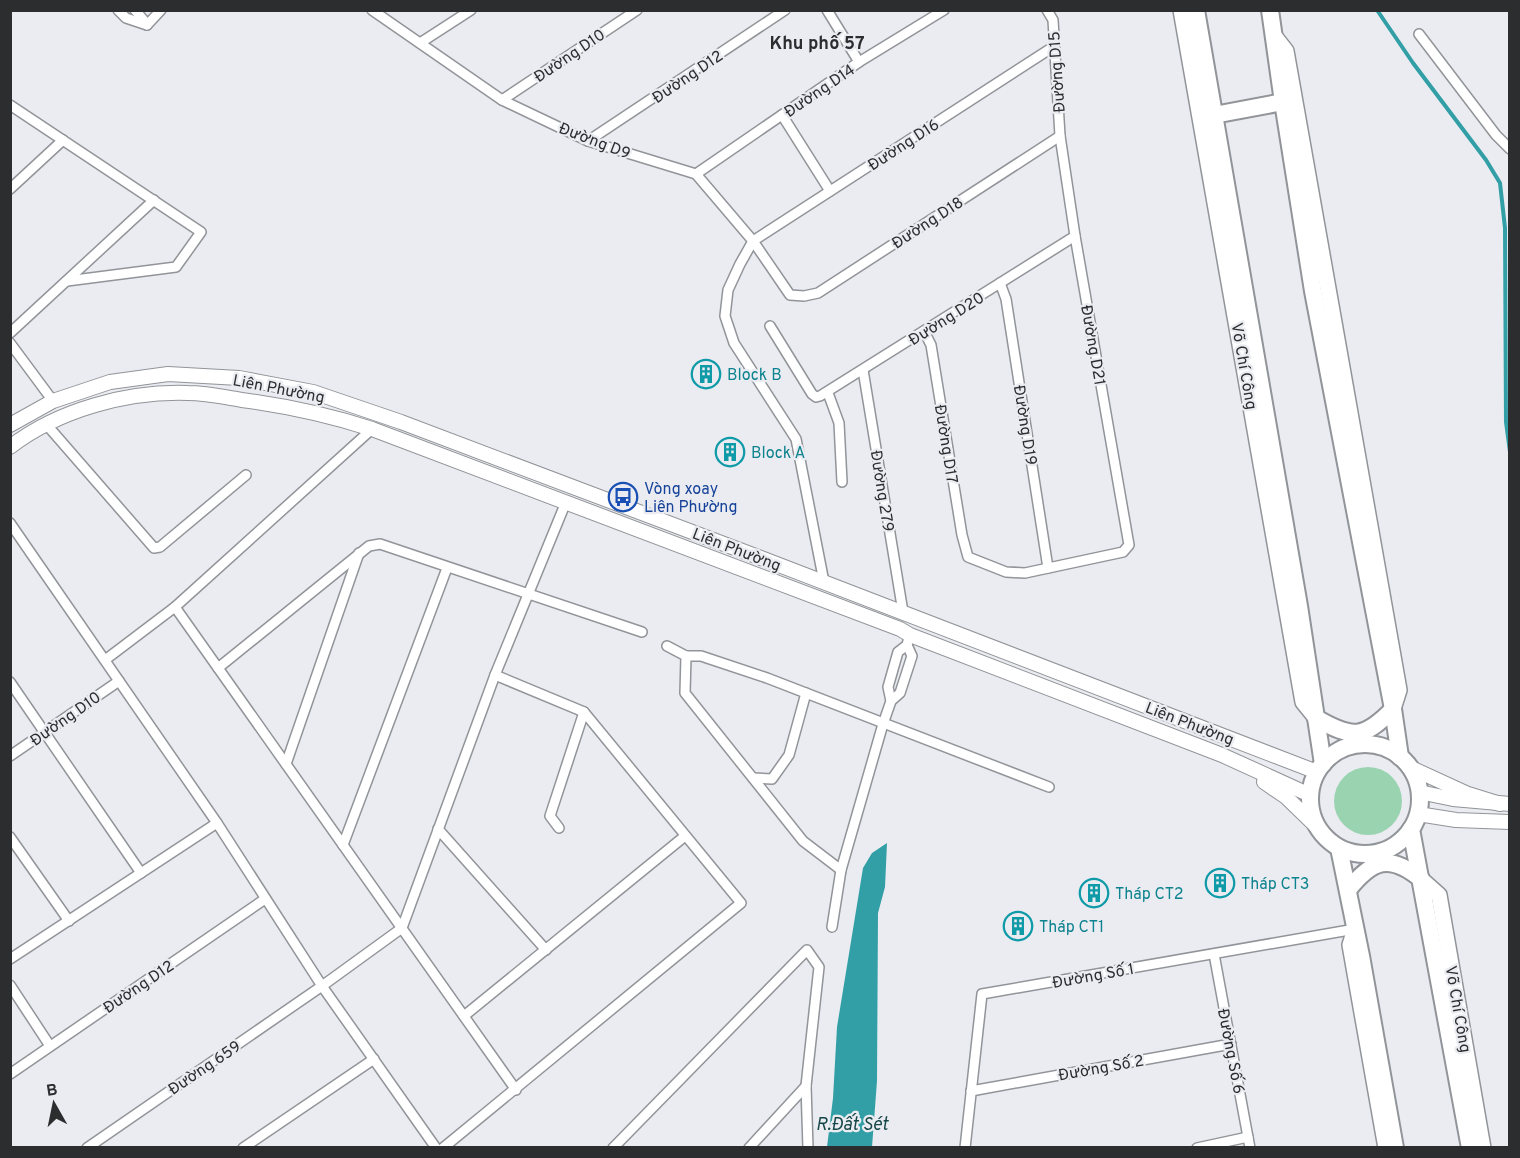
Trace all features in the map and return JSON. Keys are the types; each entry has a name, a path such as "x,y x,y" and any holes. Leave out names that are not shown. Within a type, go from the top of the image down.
{"highway":[{"name":"Võ Chí Công","path":"1196,10 1299,606 1316,718 1320,763"},
{"path":"1270,10 1282,102 1313,291 1402,755 1416,779 1419,792 1415,829 1400,855 1382,860 1360,862 1341,854 1317,827 1311,812 1310,795 1320,763 1352,746 1369,745 1402,755"},
{"path":"1214,115 1282,102"},
{"path":"1316,718 1338,730 1359,732 1376,726 1393,709"},
{"name":"Võ Chí Công","path":"1415,829 1421,879 1470,1148"},
{"path":"1341,854 1361,956 1386,1122 1395,1148"},
{"path":"1348,890 1362,873 1383,864 1396,863 1421,879"}],"main road":[{"name":"Võ Chí Công","path":"1181,10 1303,702 1316,718"},
{"path":"1275,37 1286,51 1399,690 1393,709"},
{"name":"Võ Chí Công","path":"1421,879 1439,895 1483,1148"},
{"path":"1386,1122 1386,1148"}],"street":[{"path":"118,10 126,18 147,25"},
{"path":"135,10 147,25"},
{"path":"147,25 162,10"},
{"name":"Đường D9","path":"372,10 502,100 588,141 696,174"},
{"path":"420,43 471,10"},
{"name":"Đường D10","path":"502,100 637,10"},
{"name":"Đường D12","path":"588,141 785,10"},
{"path":"827,10 859,62"},
{"name":"Đường D14","path":"696,174 859,62 944,10"},
{"name":"Đường D15","path":"1047,10 1053,20 1060,136"},
{"path":"1419,34 1509,149"},
{"name":"Đường D16","path":"753,241 1053,46"},
{"path":"10,105 201,232 176,267 67,281"},
{"path":"782,116 830,191"},
{"name":"Đường D21","path":"1048,568 1123,552 1129,545 1075,236 1060,136"},
{"name":"Đường D18","path":"753,241 790,295 804,296 818,293 1060,136"},
{"path":"10,189 63,140"},
{"path":"696,174 753,241 728,290 725,316 734,343 796,439 824,582"},
{"path":"10,333 154,200"},
{"name":"Đường D20","path":"770,326 816,397 828,393 1075,236"},
{"name":"Đường D19","path":"1000,283 1006,299 1048,568"},
{"name":"Đường D17","path":"924,331 931,345 962,536 968,557 1006,572 1025,573 1048,568"},
{"path":"10,342 53,401"},
{"name":"Đường 279","path":"863,370 910,615"},
{"name":"Liên Phường","path":"10,425 53,401 110,382 168,374 239,378 313,392 401,422 910,615 1320,763"},
{"name":"Liên Phường","path":"10,447 27,434 46,424 110,402 151,394 189,393 299,408 372,429 889,624 909,640 1222,755 1310,795"},
{"path":"828,393 839,423 842,482"},
{"path":"46,424 154,548 160,547 246,475"},
{"path":"105,660 175,607 372,429"},
{"path":"402,928 495,675 566,502"},
{"path":"10,523 217,823 322,987 436,1148"},
{"path":"218,668 359,553 369,546 380,544 642,632"},
{"path":"286,764 359,553"},
{"path":"343,845 447,568"},
{"path":"175,607 516,1090"},
{"path":"832,927 841,870 883,724 891,701 900,693 912,656 909,640 910,615"},
{"path":"891,701 888,687 898,652 909,640"},
{"path":"667,646 686,656 701,656 767,678 1049,787"},
{"path":"686,656 685,693 803,841 841,870"},
{"path":"443,1148 741,903 584,712 495,675"},
{"name":"Đường D10","path":"10,756 119,681"},
{"path":"10,682 141,873"},
{"path":"753,778 772,779 789,754 806,693"},
{"path":"560,828 550,816 584,712"},
{"path":"1222,755 1232,765 1271,786 1286,797 1317,827"},
{"path":"1402,755 1468,794 1505,804"},
{"path":"1419,792 1453,799 1505,804"},
{"path":"1415,829 1455,820 1509,822"},
{"path":"10,959 217,823"},
{"path":"438,829 546,950"},
{"path":"464,1016 685,836"},
{"path":"10,837 69,921"},
{"name":"Đường D12","path":"10,1074 265,899"},
{"name":"Đường 659","path":"87,1148 322,987 402,928"},
{"name":"Đường Số 1","path":"964,1148 982,994 1355,929"},
{"path":"613,1148 807,950 819,967 806,1086 808,1148"},
{"name":"Đường Số 6","path":"1214,954 1250,1148"},
{"path":"10,986 50,1046"},
{"name":"Đường Số 2","path":"971,1091 1231,1044"},
{"path":"243,1148 374,1059"},
{"path":"749,1148 806,1086"},
{"path":"1197,1148 1248,1137"}],"green space":[{"path":"1361,767 1375,767 1387,772 1397,782 1402,801 1397,820 1387,830 1375,835 1361,835 1349,830 1339,820 1334,808 1334,794 1339,782 1349,772"}],"water":[{"name":"R.Đất Sét","path":"887,843 885,887 878,913 877,1081 872,1147 827,1147 833,1098 837,1027 863,868 872,853"}],"waterway":[{"path":"1377,10 1413,63 1486,160 1500,183 1505,228 1506,422 1510,452"}],"place":[{"name":"Block B","path":"706,374"},
{"name":"Block A","path":"730,452"},
{"name":"Vòng xoay Liên Phường","path":"623,497"},
{"name":"Tháp CT3","path":"1220,883"},
{"name":"Tháp CT2","path":"1094,893"},
{"name":"Tháp CT1","path":"1018,926"}],"district":[{"name":"Khu phố 57","path":"817,43"}]}
